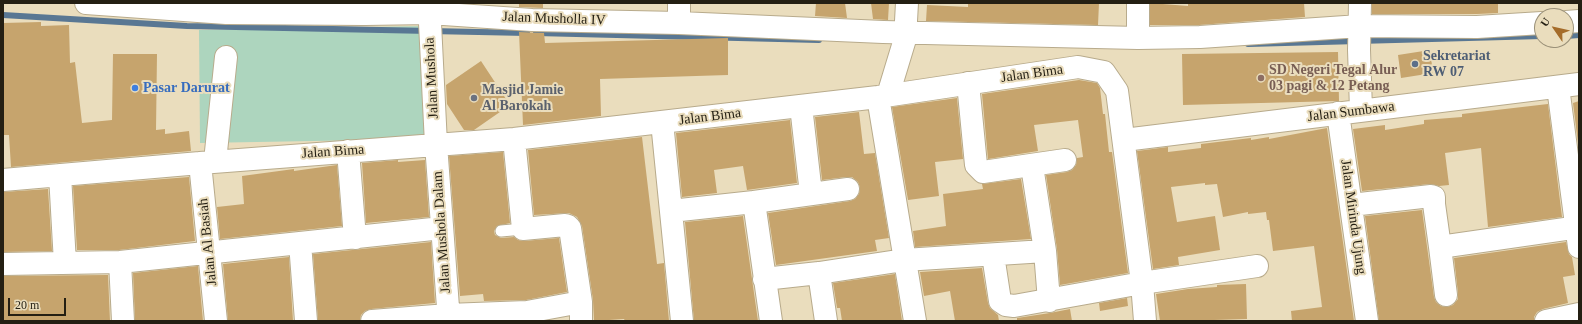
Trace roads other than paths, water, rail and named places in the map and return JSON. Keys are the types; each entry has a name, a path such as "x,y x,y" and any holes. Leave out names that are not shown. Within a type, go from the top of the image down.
{"street":[{"name":"Jalan Musholla IV","path":"86,3 194,7 226,13 365,14 429,20 532,20 679,13 904,42 1106,52"},
{"path":"907,3 904,42 883,96 904,260 915,321"},
{"path":"1138,3 1138,38"},
{"path":"1360,3 1361,110"},
{"name":"Jalan Mushola","path":"429,20 436,144"},
{"path":"1145,321 1142,283 1117,91 1106,52 1138,38 1360,36 1534,23"},
{"name":"Jalan Bima","path":"3,180 514,138 801,106 883,96 1078,67 1106,52"},
{"name":"Jalan Al Basiah","path":"216,321 209,253 208,162 226,57"},
{"path":"968,83 978,168 983,172 1065,160"},
{"path":"1440,247 1578,233 1569,85"},
{"name":"Jalan Sumbawa","path":"1124,140 1569,85"},
{"path":"801,106 811,194"},
{"name":"Jalan Mirinda Ujung","path":"1338,113 1367,321"},
{"name":"Jalan Bima","path":"662,122 682,321"},
{"path":"372,321 448,318 527,312 581,312 570,228 565,225 523,228 514,138"},
{"name":"Jalan Mushola Dalam","path":"436,144 448,318"},
{"path":"348,151 355,238"},
{"path":"1032,166 1045,251 1049,301"},
{"path":"60,175 65,263"},
{"path":"671,211 754,202 848,189"},
{"path":"1352,205 1431,196 1434,197 1446,295"},
{"path":"754,202 770,321"},
{"path":"3,264 120,262 442,228"},
{"path":"300,243 306,321"},
{"path":"764,279 819,273 904,260 1045,251"},
{"path":"993,255 1000,301 1006,305 1014,306 1049,301 1142,283 1257,266"},
{"path":"120,262 123,321"},
{"path":"819,273 826,321"},
{"path":"1546,321 1579,314"}],"lane":[{"path":"501,231 523,228"}],"waterway":[{"path":"3,15 187,26 527,33"},
{"path":"536,33 819,40"},
{"path":"1574,35 1579,35"},
{"path":"1248,44 1534,36"}],"place":[{"name":"Sekretariat RW 07","path":"1415,64"},
{"name":"SD Negeri Tegal Alur 03 pagi & 12 Petang","path":"1261,78"},
{"name":"Pasar Darurat","path":"135,88"},
{"name":"Masjid Jamie Al Barokah","path":"474,98"}]}
